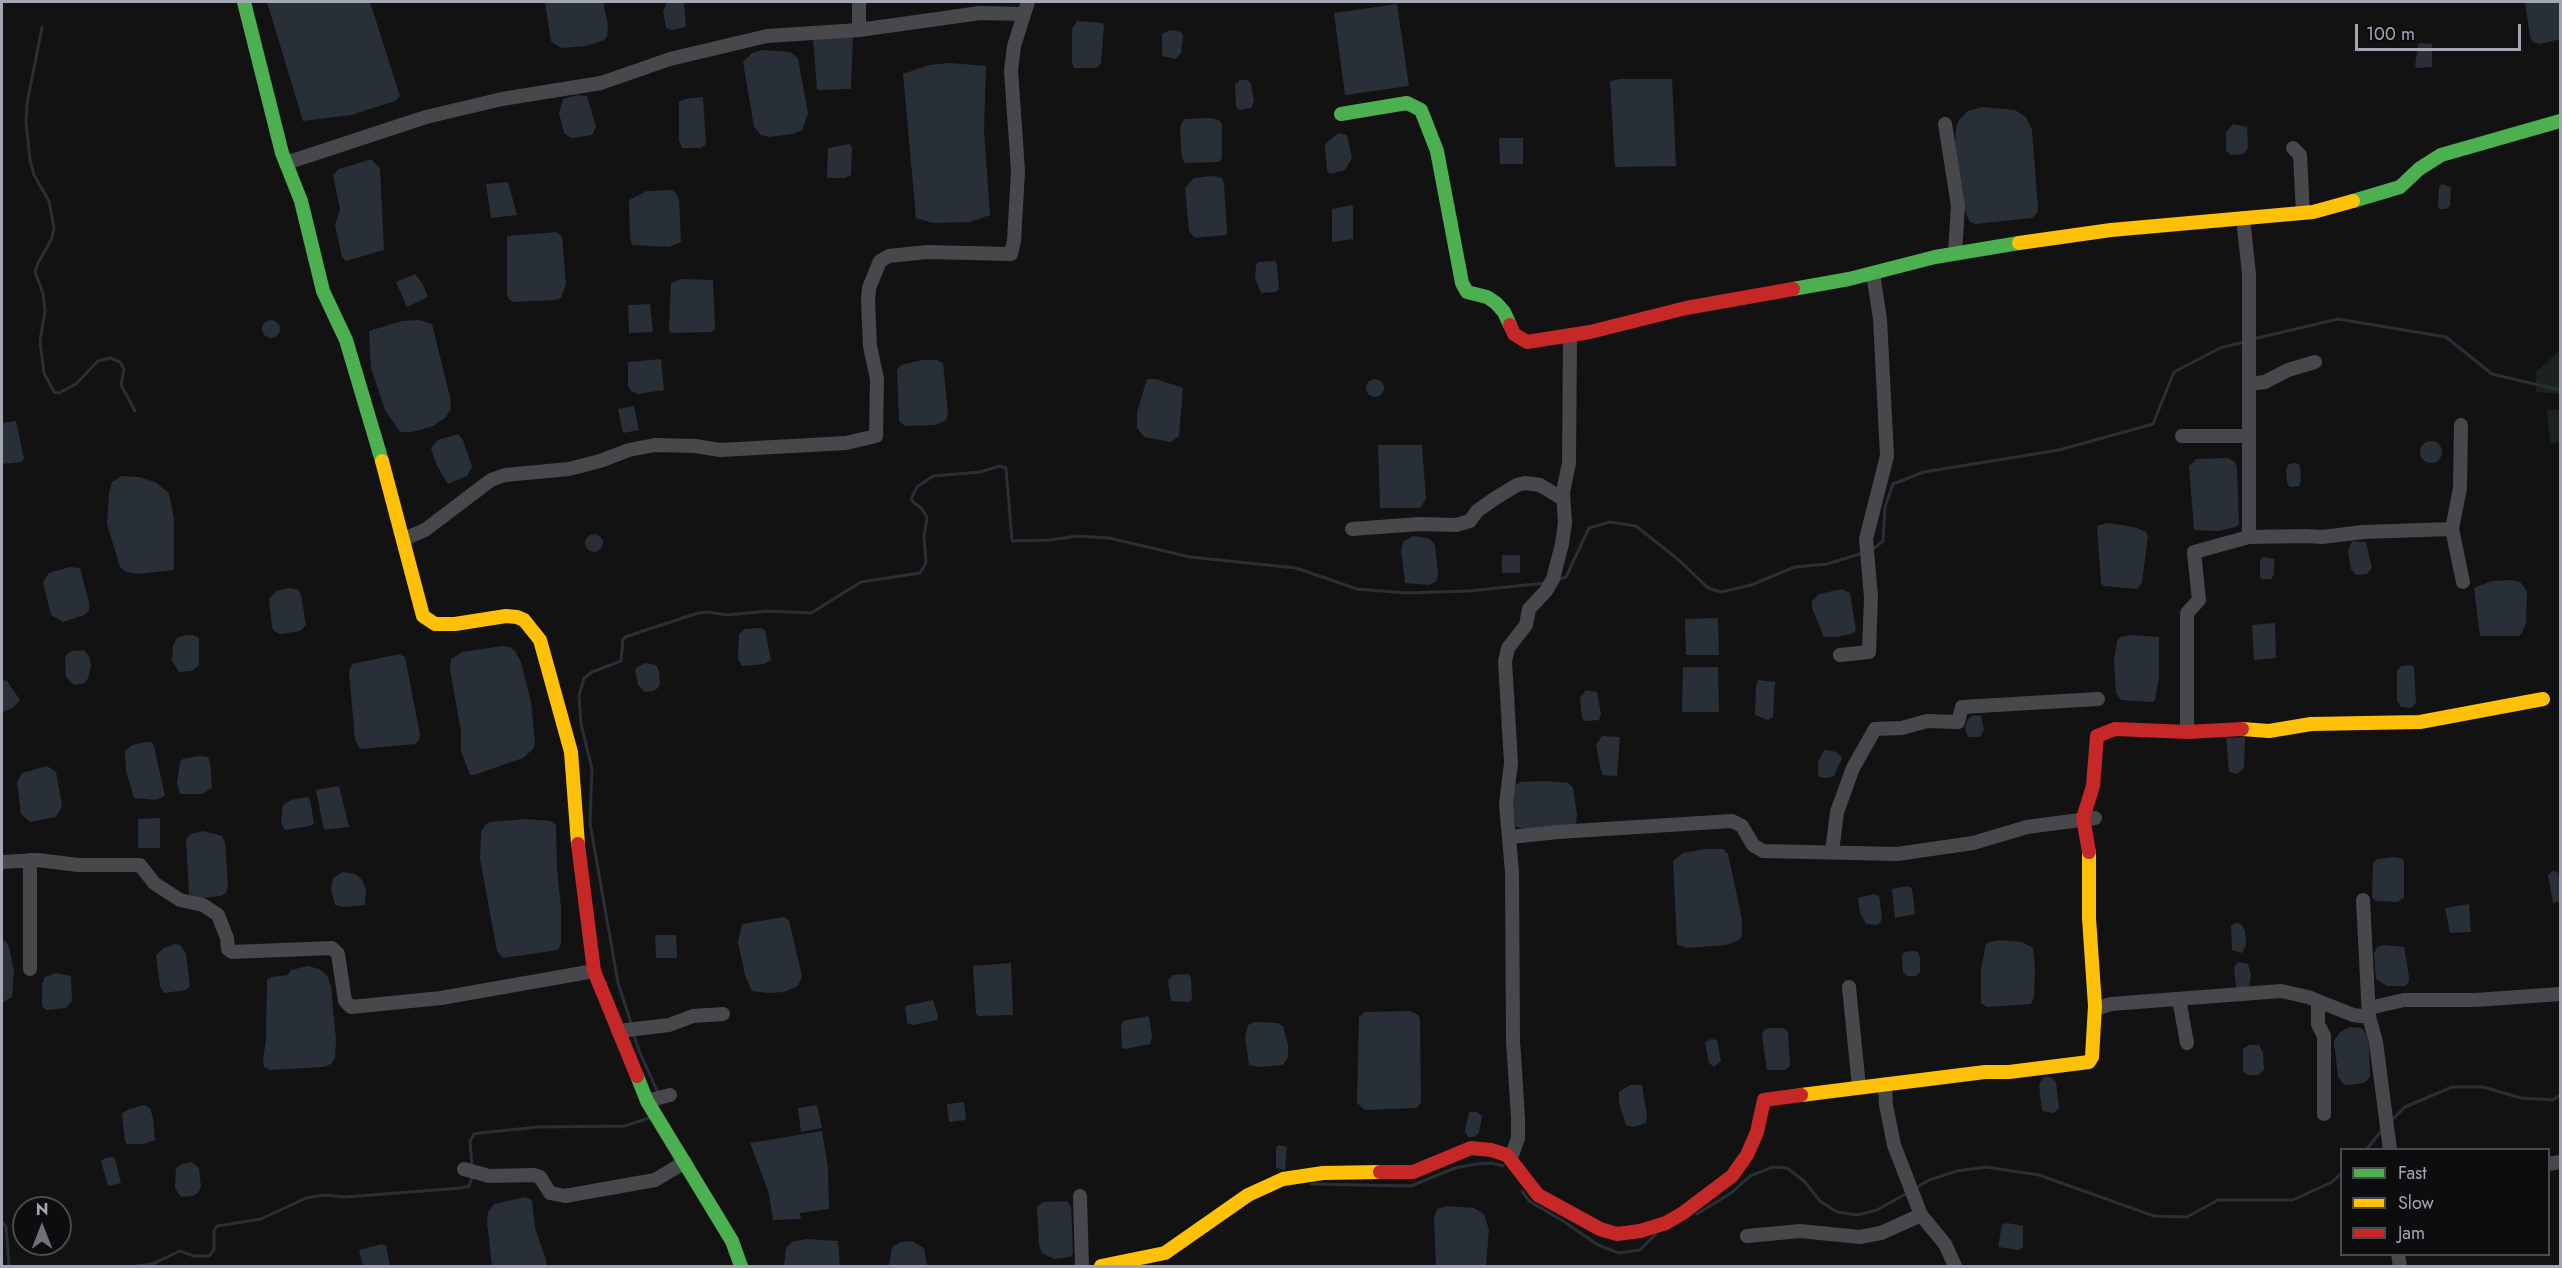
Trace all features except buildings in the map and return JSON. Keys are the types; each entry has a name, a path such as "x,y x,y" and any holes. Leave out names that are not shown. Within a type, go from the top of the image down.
{"street":[{"path":"244,2 260,72 286,163 301,201 323,291 346,339 360,381 423,616 431,622 455,624 506,616 517,617 524,620 540,640 571,752 580,866 594,971 627,1030 657,1099 661,1123 732,1242 741,1266"},
{"path":"859,2 859,30"},
{"path":"286,163 426,117 502,99 602,83 670,59 767,36 859,30 1026,8 1014,46 1011,70 1018,171 1014,241 1011,254 927,252 889,256 880,261 869,288 868,312 870,346 877,379 876,436 846,443 720,450 655,445 629,450 569,469 505,475 491,480 425,530 404,539"},
{"path":"1341,114 1407,103 1417,106 1427,122 1437,151 1454,251 1465,289 1467,292 1486,297 1496,303 1504,312 1514,334 1523,341 1570,337 1660,313 1873,273 1955,253 2121,228 2303,213 2380,195 2400,187 2419,169 2441,156 2560,121"},
{"path":"1945,124 1958,206 1955,253"},
{"path":"2293,148 2300,155 2303,213"},
{"path":"2243,218 2249,274 2249,537"},
{"path":"1840,655 1869,652 1871,597 1866,539 1887,456 1880,319 1873,273"},
{"path":"1511,1158 1518,1138 1518,1119 1513,1040 1510,837 1506,804 1511,764 1505,661 1508,648 1526,625 1529,609 1546,591 1553,579 1565,523 1563,500 1569,463 1570,337"},
{"path":"2249,384 2265,382 2288,370 2315,362"},
{"path":"2461,425 2460,488 2452,529 2463,582"},
{"path":"2182,436 2248,436"},
{"path":"1352,529 1420,524 1456,525 1470,521 1477,511 1494,499 1517,485 1525,483 1540,484 1563,500"},
{"path":"2187,732 2187,613 2199,600 2194,552 2249,537 2322,537 2363,532 2452,529"},
{"path":"1832,852 1837,812 1853,768 1875,729 1902,728 1927,721 1958,722 1962,707 2098,699"},
{"path":"1101,1266 1150,1262 1248,1195 1282,1179 1323,1173 1413,1172 1471,1148 1491,1150 1511,1158 1530,1188 1550,1202 1608,1232 1617,1234 1640,1231 1666,1223 1683,1213 1732,1176 1747,1155 1757,1132 1764,1100 1859,1087 2089,1062 2092,1057 2095,1009 2089,918 2089,818 2084,812 2093,786 2097,736 2115,729 2187,732 2249,729 2269,731 2311,724 2420,722 2543,699"},
{"path":"1510,837 1732,821 1742,826 1753,845 1763,851 1911,853 1973,843 2027,827 2089,818"},
{"path":"2,862 30,860 78,865 140,865 154,883 180,900 203,905 218,915 228,949 232,952 332,948 338,954 345,1001 351,1006 441,998 594,971"},
{"path":"30,860 30,969"},
{"path":"2363,900 2369,1012 2376,1042 2390,1148"},
{"path":"1849,987 1859,1087"},
{"path":"2095,1009 2111,1005 2281,991 2318,1001 2353,1015 2404,1000 2475,1000 2560,994"},
{"path":"2179,999 2187,1043"},
{"path":"2318,1001 2318,1024 2324,1036 2324,1113"},
{"path":"627,1030 669,1025 693,1016 723,1014"},
{"path":"1885,1084 1886,1105 1894,1145 1921,1215 1945,1244 1955,1266"},
{"path":"464,1169 489,1176 534,1174 540,1177 550,1193 565,1196 655,1179 685,1161"},
{"path":"1080,1196 1082,1266"},
{"path":"1747,1236 1800,1231 1860,1237 1881,1233 1921,1215"}],"shaded area":[{"path":"267,2 370,2 400,96 395,101 351,115 303,121"},
{"path":"545,2 603,2 608,24 607,37 586,46 562,48 556,45 551,41"},
{"path":"667,2 684,3 686,27 672,30 666,28 663,11"},
{"path":"2525,2 2560,2 2560,39 2540,44 2533,42 2530,37"},
{"path":"1397,4 1409,86 1345,95 1334,13"},
{"path":"1077,21 1102,23 1104,26 1101,63 1097,68 1074,68 1072,29"},
{"path":"1170,30 1181,32 1183,35 1181,53 1176,59 1162,56 1162,34"},
{"path":"853,35 851,89 817,90 813,37"},
{"path":"2420,43 2432,44 2432,67 2417,68 2415,66"},
{"path":"763,50 790,52 798,58 808,114 802,130 793,134 769,137 761,135 754,127 743,62 752,53"},
{"path":"950,63 986,66 984,130 990,215 970,222 933,223 916,218 903,74 929,65"},
{"path":"1672,79 1676,166 1615,167 1610,81"},
{"path":"1240,80 1247,80 1251,83 1254,101 1251,108 1240,110 1236,107 1235,84"},
{"path":"577,95 587,96 596,127 592,135 571,138 564,133 559,113 563,99"},
{"path":"703,97 706,144 701,148 682,148 679,141 679,102"},
{"path":"1982,107 2015,110 2026,117 2032,130 2038,208 2032,218 1976,224 1970,222 1967,216 1959,187 1956,128 1959,120 1968,111"},
{"path":"1185,119 1219,120 1222,124 1222,158 1219,162 1185,163 1182,158 1180,129 1182,122"},
{"path":"2233,124 2247,127 2248,148 2244,154 2231,155 2226,151 2226,132"},
{"path":"1338,133 1347,135 1352,158 1345,170 1330,174 1327,171 1325,144"},
{"path":"1499,138 1523,138 1523,164 1500,164"},
{"path":"850,144 852,148 851,175 845,178 827,178 828,148"},
{"path":"372,160 380,169 384,250 346,261 342,257 335,225 340,209 333,175 339,169"},
{"path":"1212,176 1222,178 1224,184 1227,233 1226,235 1195,238 1189,231 1185,188 1194,178"},
{"path":"508,182 517,215 491,218 486,184"},
{"path":"2442,184 2451,187 2450,206 2446,209 2440,209 2438,206 2439,187"},
{"path":"672,190 679,200 681,242 669,247 632,245 629,200 647,191"},
{"path":"1352,205 1353,239 1332,242 1332,209"},
{"path":"556,232 562,236 566,284 561,298 514,302 509,299 507,294 507,236"},
{"path":"1275,261 1279,289 1276,292 1261,293 1255,278 1256,266 1258,262"},
{"path":"415,274 428,297 407,307 396,282"},
{"path":"681,279 713,280 715,329 711,332 671,333 669,330 671,283"},
{"path":"650,304 653,332 629,333 628,305"},
{"path":"267,320 275,320 280,325 278,336 267,338 262,333 262,325"},
{"path":"419,320 432,324 451,409 445,418 433,426 412,432 400,432 385,410 371,368 369,331 402,321"},
{"path":"2560,350 2560,394 2536,392 2536,372"},
{"path":"661,359 664,390 638,394 631,391 628,386 628,362"},
{"path":"922,360 937,360 943,363 948,414 946,420 936,425 905,426 899,421 897,370 901,365"},
{"path":"1147,379 1156,379 1183,388 1179,436 1171,442 1144,437 1137,428 1137,412"},
{"path":"1371,379 1379,379 1384,384 1382,395 1371,397 1366,392 1366,384"},
{"path":"634,406 639,430 623,433 618,409"},
{"path":"2547,410 2560,410 2560,442 2550,443"},
{"path":"16,421 24,459 21,462 2,464 2,423"},
{"path":"458,434 463,440 472,467 467,476 448,484 437,466 431,448 438,440"},
{"path":"2431,441 2439,444 2442,452 2439,460 2431,463 2423,460 2420,452 2423,444"},
{"path":"1378,445 1422,445 1426,499 1420,508 1380,508"},
{"path":"2228,458 2235,462 2237,468 2239,524 2218,531 2194,530 2189,466 2196,459"},
{"path":"2289,464 2300,465 2301,481 2299,486 2290,487 2287,483 2286,469"},
{"path":"121,476 139,477 155,482 169,493 174,519 174,570 137,574 126,572 120,567 107,524 112,482"},
{"path":"2107,523 2134,527 2146,532 2148,536 2142,583 2137,589 2104,586 2101,583 2097,526"},
{"path":"594,534 600,537 603,543 600,549 594,552 588,549 585,543 588,537"},
{"path":"1413,536 1430,539 1435,545 1438,575 1436,581 1429,585 1405,583 1401,549 1404,541"},
{"path":"2352,541 2366,542 2372,568 2367,574 2356,575 2351,569 2348,551"},
{"path":"1502,555 1520,555 1520,573 1502,573"},
{"path":"2263,557 2274,559 2274,575 2271,579 2261,579 2260,560"},
{"path":"70,567 80,568 89,611 63,622 51,615 43,582 49,573"},
{"path":"2492,581 2520,582 2527,591 2526,623 2522,633 2519,636 2480,636 2474,588"},
{"path":"290,588 298,590 301,595 306,625 300,631 280,634 272,627 269,599 276,591"},
{"path":"1842,589 1850,593 1856,630 1854,633 1837,637 1824,637 1812,608 1812,601 1819,594"},
{"path":"1718,618 1719,655 1686,655 1685,619"},
{"path":"2275,623 2276,658 2254,660 2252,625"},
{"path":"745,629 765,630 771,660 764,664 742,666 738,659 739,634"},
{"path":"186,635 199,638 199,665 192,671 179,672 172,661 173,646 177,638"},
{"path":"2131,635 2159,637 2159,676 2155,700 2152,702 2121,700 2116,693 2114,661 2117,641 2120,637"},
{"path":"502,646 510,647 515,651 521,662 531,702 535,743 533,749 523,758 470,775 461,751 461,731 450,670 451,659 462,652"},
{"path":"84,650 89,656 91,666 88,678 85,683 74,685 66,677 65,659 72,651"},
{"path":"399,654 405,657 420,734 419,740 415,744 360,749 355,740 349,672 352,664"},
{"path":"645,663 656,665 659,671 660,684 653,691 645,692 638,685 635,670"},
{"path":"2401,666 2414,667 2416,703 2411,708 2401,707 2397,701 2397,671"},
{"path":"1683,667 1718,667 1719,712 1682,712"},
{"path":"2,680 7,681 20,700 13,708 3,712 2,712"},
{"path":"1758,680 1775,682 1773,717 1768,720 1755,715"},
{"path":"1586,690 1597,692 1601,714 1599,720 1585,721 1582,718 1580,698"},
{"path":"1974,715 1981,716 1984,730 1980,737 1968,737 1965,728 1968,719"},
{"path":"1602,736 1620,737 1617,776 1602,775 1596,745"},
{"path":"2245,737 2244,768 2237,774 2229,772 2226,738"},
{"path":"151,742 154,746 165,796 155,800 134,798 126,771 125,751 132,745"},
{"path":"1824,750 1837,752 1842,758 1834,776 1826,778 1819,777 1818,774 1818,762"},
{"path":"208,757 212,788 202,794 180,794 177,783 180,762 183,759"},
{"path":"47,766 56,772 62,806 56,817 30,822 21,814 17,782 22,773"},
{"path":"1521,782 1568,783 1573,788 1577,814 1576,825 1527,829 1516,827 1512,807 1515,785"},
{"path":"339,786 349,827 324,830 316,790"},
{"path":"307,797 310,800 314,823 310,826 285,830 281,823 283,805 291,800"},
{"path":"160,818 160,848 138,848 138,819"},
{"path":"525,819 550,821 556,825 561,944 558,950 503,958 497,951 480,859 481,832 490,822"},
{"path":"203,831 222,836 225,842 228,886 226,893 221,896 203,898 189,894 186,839 191,834"},
{"path":"1723,849 1728,854 1742,919 1742,936 1739,940 1726,945 1687,948 1677,943 1673,861 1683,853"},
{"path":"2395,857 2403,859 2404,862 2404,898 2397,902 2376,901 2372,897 2373,863 2377,859"},
{"path":"2552,871 2558,872 2560,883 2560,901 2553,903 2548,875"},
{"path":"343,872 355,874 362,880 366,889 365,905 343,907 335,905 331,889 333,878"},
{"path":"1907,886 1912,888 1915,914 1895,918 1892,889"},
{"path":"1874,894 1879,896 1882,918 1876,925 1866,924 1860,913 1858,898"},
{"path":"2469,904 2471,932 2450,933 2445,908"},
{"path":"784,917 789,920 802,976 798,986 784,992 752,991 745,975 738,942 742,924"},
{"path":"2235,923 2241,924 2245,931 2246,945 2242,953 2232,950 2231,926"},
{"path":"655,935 676,935 677,958 656,958"},
{"path":"2,940 9,946 14,972 12,997 2,1003"},
{"path":"1999,940 2022,942 2033,948 2034,996 2031,1004 1987,1007 1981,1003 1981,969 1986,943"},
{"path":"174,944 180,945 186,954 190,986 186,990 164,993 160,986 156,955 164,948"},
{"path":"2384,945 2404,947 2409,977 2409,982 2405,986 2387,986 2376,979 2374,954 2377,947"},
{"path":"1904,952 1918,952 1920,957 1920,972 1916,976 1907,976 1903,972 1902,957"},
{"path":"2238,962 2248,964 2251,975 2249,987 2239,989 2236,986 2234,967"},
{"path":"1011,963 1013,1015 978,1016 973,966"},
{"path":"308,966 319,969 327,975 331,986 336,1041 335,1058 331,1064 323,1067 270,1070 264,1067 263,1059 266,1040 267,980 271,977 288,975 291,970"},
{"path":"56,973 71,976 72,1001 66,1008 46,1010 42,1006 42,984 45,977"},
{"path":"1173,975 1190,975 1191,979 1192,1000 1188,1002 1171,1001 1168,981"},
{"path":"933,1000 937,1020 913,1025 907,1023 905,1006"},
{"path":"1410,1011 1418,1015 1420,1019 1421,1102 1417,1108 1365,1110 1357,1103 1359,1017 1365,1012"},
{"path":"1149,1016 1152,1037 1150,1044 1122,1048 1123,1021"},
{"path":"1255,1022 1277,1023 1283,1026 1288,1045 1288,1057 1283,1065 1260,1067 1249,1065 1245,1037 1248,1025"},
{"path":"2350,1027 2362,1028 2367,1036 2370,1077 2365,1082 2344,1085 2338,1077 2334,1041 2340,1032"},
{"path":"1784,1028 1788,1032 1790,1066 1785,1070 1767,1070 1762,1035 1764,1030"},
{"path":"1711,1039 1717,1040 1721,1061 1714,1067 1709,1063 1705,1042"},
{"path":"2249,1045 2259,1045 2263,1052 2264,1070 2258,1075 2248,1075 2243,1072 2243,1049"},
{"path":"2044,1077 2051,1077 2056,1082 2059,1109 2053,1113 2042,1111 2039,1084"},
{"path":"1630,1085 1642,1085 1647,1116 1646,1123 1634,1127 1626,1125 1619,1103 1619,1092"},
{"path":"964,1102 966,1120 949,1122 947,1104"},
{"path":"144,1105 150,1108 155,1140 143,1144 127,1144 122,1114 127,1110"},
{"path":"817,1105 822,1128 801,1132 798,1108"},
{"path":"1469,1112 1477,1112 1482,1116 1479,1133 1474,1137 1468,1137 1465,1131"},
{"path":"822,1131 828,1167 829,1209 800,1213 801,1219 773,1220 769,1194 750,1143"},
{"path":"1279,1145 1287,1147 1285,1170 1276,1168 1276,1147"},
{"path":"113,1157 121,1183 108,1186 101,1161"},
{"path":"192,1162 199,1168 201,1187 198,1193 192,1196 181,1197 175,1188 176,1168"},
{"path":"525,1197 532,1200 535,1228 546,1266 492,1266 488,1212 494,1204"},
{"path":"1067,1201 1071,1207 1073,1253 1071,1257 1054,1259 1042,1253 1039,1245 1037,1207 1043,1202"},
{"path":"1446,1206 1474,1208 1484,1214 1489,1230 1486,1266 1436,1266 1434,1218 1437,1209"},
{"path":"2007,1223 2023,1226 2023,1247 2019,1250 1998,1247 2002,1225"},
{"path":"807,1239 838,1241 840,1266 784,1266 786,1248 792,1242"},
{"path":"912,1241 924,1248 927,1266 889,1266 892,1247 901,1242"},
{"path":"382,1244 386,1246 390,1266 363,1266 359,1250"}],"waterway":[{"path":"42,27 27,104 26,122 30,160 34,175 49,201 54,228 52,238 35,272 43,293 45,311 40,341 44,373 54,392 59,393 76,384 98,361 110,358 120,362 124,369 121,385 135,411"},
{"path":"2253,339 2338,319 2446,337 2492,374 2560,390"},
{"path":"1872,550 1883,541 1885,507 1893,484 1924,472 2059,450 2153,424 2174,372 2220,348 2244,342"},
{"path":"632,1026 618,983 590,823 592,769 581,724 579,696 584,678 592,672 621,661 625,637 698,613 727,615 768,611 811,613 861,582 920,573 926,563 924,537 927,517 922,509 912,501 912,497 917,487 933,476 980,472 1000,466 1006,468 1012,541 1050,540 1077,536 1109,538 1190,557 1296,568 1357,589 1406,593 1469,591 1545,583"},
{"path":"1557,580 1566,577 1589,528 1610,522 1636,526 1680,561 1708,588 1721,592 1751,585 1795,567 1827,564 1863,553"},
{"path":"633,1033 658,1093"},
{"path":"2390,1122 2405,1107 2452,1087 2483,1087 2521,1098 2553,1100 2560,1095"},
{"path":"472,1166 470,1141 474,1134 539,1127 625,1126 649,1118"},
{"path":"2368,1148 2383,1129"},
{"path":"1311,1184 1411,1186 1455,1168 1492,1163 1503,1166"},
{"path":"1697,1214 1731,1193 1750,1176 1773,1167 1787,1168 1804,1181 1820,1201 1837,1212 1857,1215 1877,1210 1909,1192"},
{"path":"1914,1189 1929,1180 1957,1171 1986,1167 2039,1175 2154,1216 2187,1217 2218,1200 2293,1200 2332,1182 2340,1175"},
{"path":"137,1266 152,1264 180,1251 194,1256 209,1256 214,1250 214,1231 217,1226 261,1219 306,1198 324,1195 345,1197 461,1188 469,1186 473,1175"},
{"path":"1522,1191 1529,1201 1598,1245 1619,1253 1640,1250 1656,1234"},
{"path":"2,1222 6,1227 9,1266"}],"traffic: fast":[{"path":"244,2 282,153 301,201 323,291 346,340 382,461"},
{"path":"1341,114 1407,103 1421,110 1437,151 1462,283 1467,292 1487,297 1496,303 1504,312 1510,325"},
{"path":"2353,201 2400,187 2419,169 2441,155 2560,121"},
{"path":"1793,289 1849,279 1935,257 2019,243"},
{"path":"637,1076 647,1101 732,1241 741,1266"}],"traffic: slow":[{"path":"2019,243 2111,230 2313,212 2353,201"},
{"path":"382,461 423,616 435,624 455,624 506,616 517,617 524,620 540,640 571,752 578,844"},
{"path":"2242,729 2269,731 2311,724 2420,722 2543,699"},
{"path":"1801,1095 1985,1072 2009,1072 2089,1062 2092,1057 2095,1006 2089,918 2089,852"},
{"path":"1101,1266 1165,1253 1248,1195 1283,1179 1323,1173 1380,1172"}],"traffic: jam":[{"path":"1510,325 1514,334 1527,342 1590,332 1686,308 1793,289"},
{"path":"2089,852 2083,818 2093,786 2097,736 2115,729 2187,732 2242,729"},
{"path":"578,844 594,971 637,1076"},
{"path":"1380,1172 1413,1172 1471,1148 1491,1150 1507,1155 1538,1195 1600,1229 1617,1234 1640,1231 1666,1223 1683,1213 1732,1176 1747,1155 1757,1132 1764,1100 1801,1095"}]}
